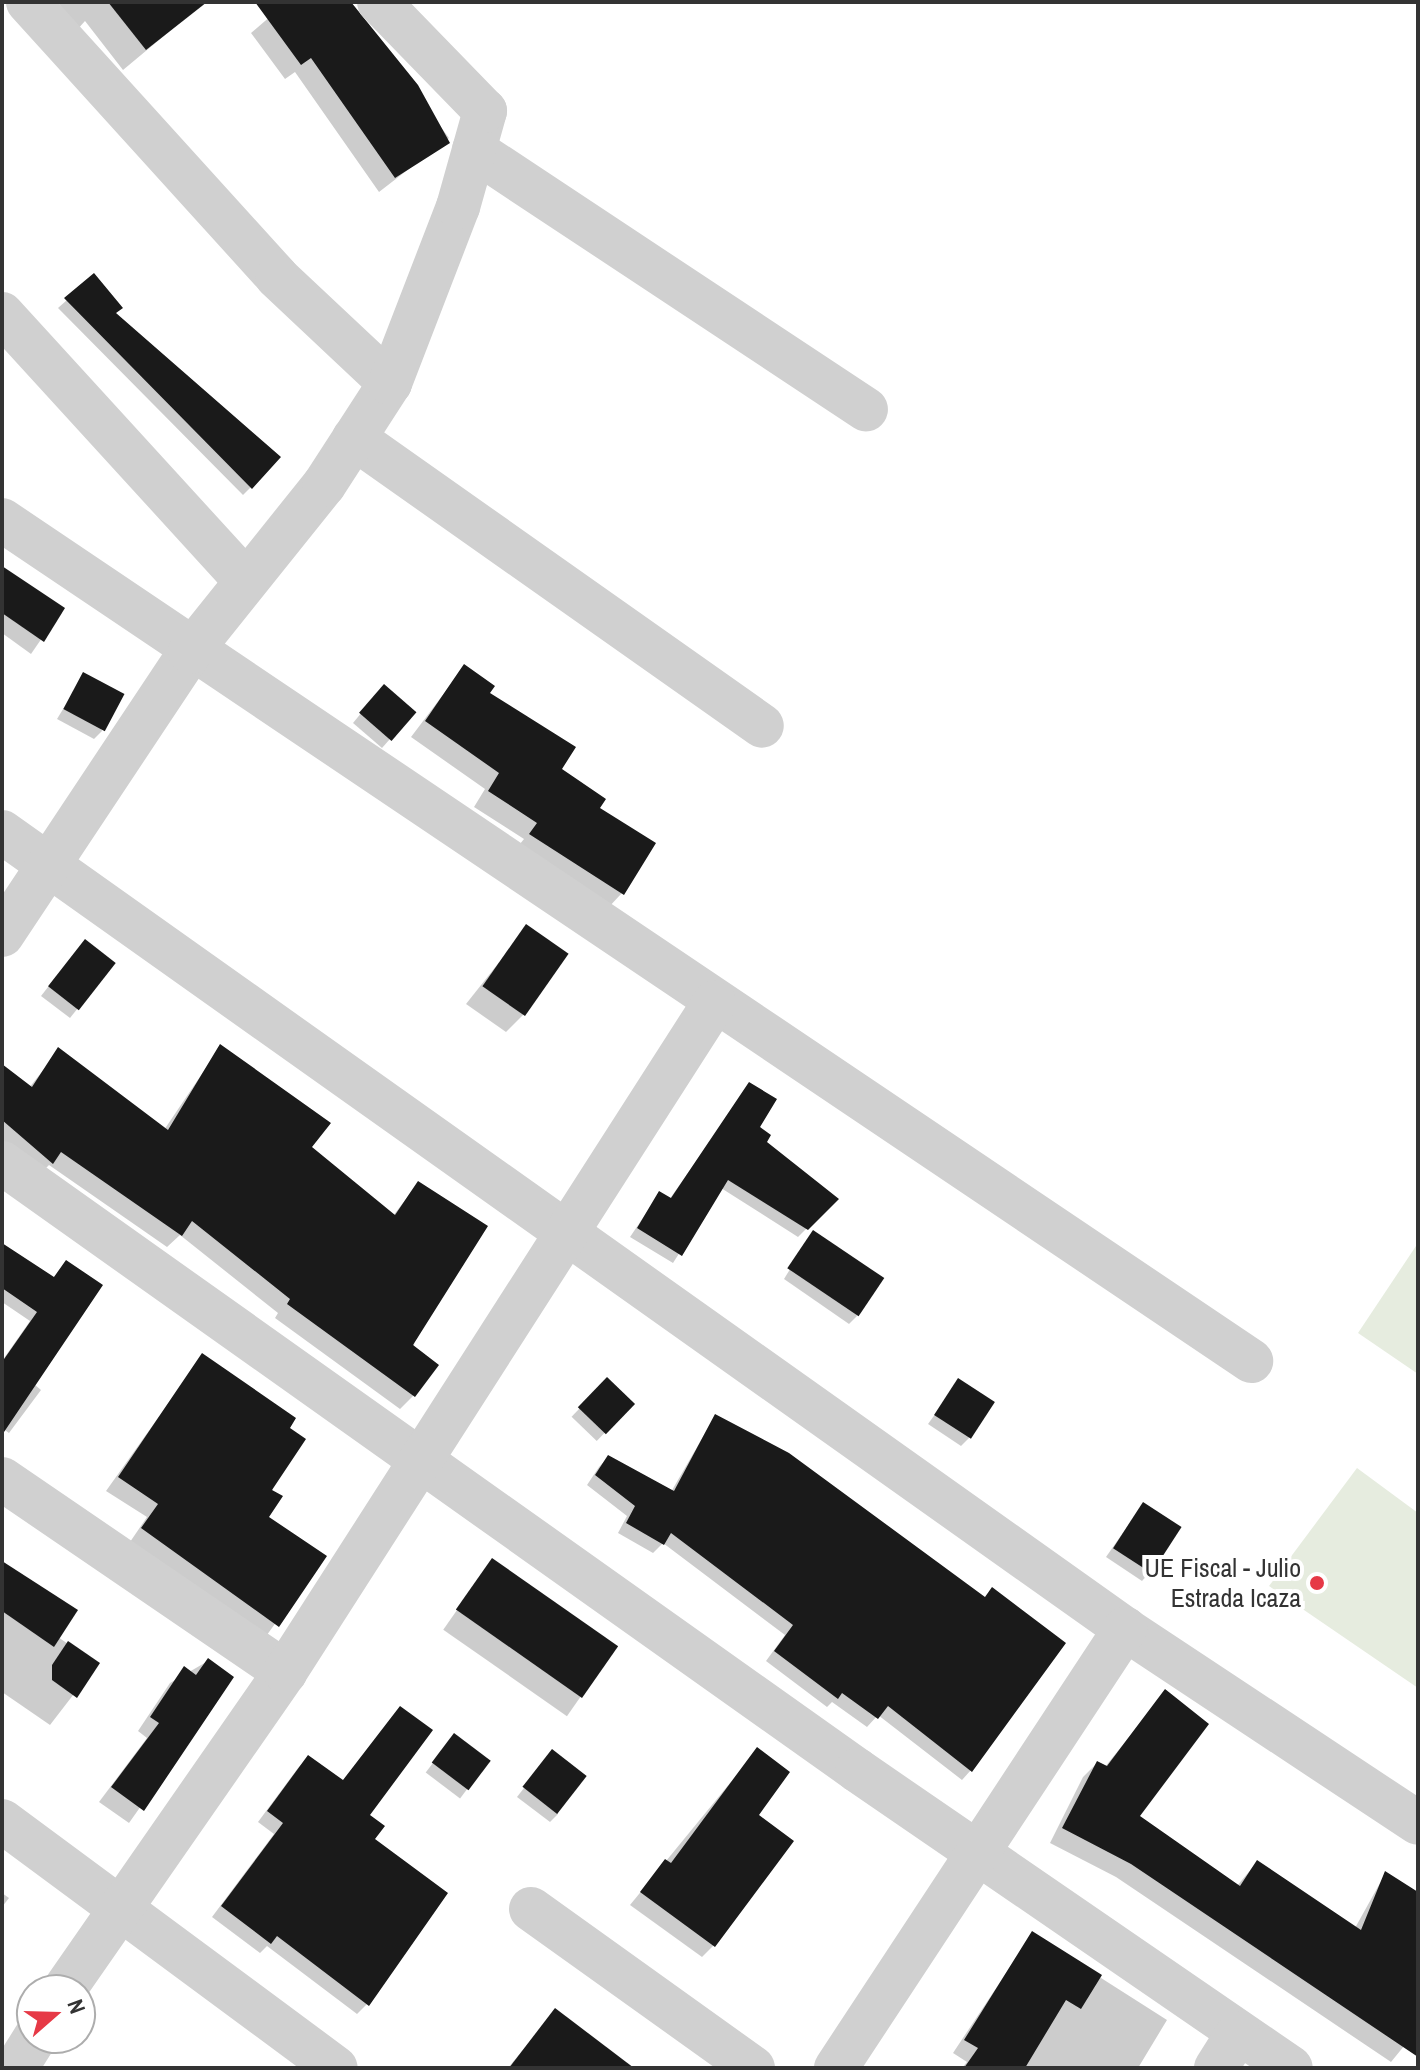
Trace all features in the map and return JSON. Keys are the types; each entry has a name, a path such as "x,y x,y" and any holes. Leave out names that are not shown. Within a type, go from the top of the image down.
{"street":[{"path":"28,2 277,277 390,383"},
{"path":"2,935 190,652 354,438 390,383 474,150 485,111 379,2"},
{"path":"474,150 866,409"},
{"path":"2,314 244,579"},
{"path":"354,438 762,726"},
{"path":"2,520 190,652 1251,1361"},
{"path":"2,832 562,1233 1125,1629 1418,1823"},
{"path":"74,1974 116,1906 285,1672 562,1233 714,1003"},
{"path":"2,1163 423,1455 857,1770 984,1853 1227,2050 1291,2068"},
{"path":"2,1479 285,1672"},
{"path":"836,2068 984,1853 1125,1629"},
{"path":"2,1821 336,2068"},
{"path":"531,1909 753,2068"}],"shaded area":[{"path":"1418,1243 1418,1374 1358,1333"},
{"path":"1357,1468 1418,1513 1418,1688 1269,1586"}],"building":[{"path":"108,2 207,2 146,50"},
{"path":"255,2 351,2 418,85 450,143 395,178 311,58 301,65"},
{"path":"94,273 123,308 116,313 281,457 252,489 64,298"},
{"path":"2,566 65,608 44,642 2,613"},
{"path":"464,664 495,686 490,693 576,747 562,769 606,799 600,808 656,843 624,895 529,834 537,823 488,791 499,773 425,721"},
{"path":"83,672 124,694 105,731 63,709"},
{"path":"384,684 416,712 392,741 359,713"},
{"path":"526,924 569,954 525,1016 482,986"},
{"path":"85,939 116,963 79,1010 48,986"},
{"path":"220,1044 331,1123 312,1147 395,1215 418,1181 488,1226 413,1345 439,1365 415,1397 287,1304 290,1299 192,1221 182,1236 61,1152 53,1164 2,1120 2,1064 32,1087 58,1047 168,1130"},
{"path":"749,1082 777,1099 760,1127 771,1135 767,1142 839,1199 808,1230 728,1180 682,1256 637,1228 659,1191 671,1198"},
{"path":"813,1230 884,1278 859,1316 787,1268"},
{"path":"2,1243 54,1277 66,1260 103,1285 2,1435 2,1362 37,1312 2,1288"},
{"path":"202,1353 296,1418 290,1428 306,1439 272,1490 283,1496 269,1517 327,1556 279,1627 141,1528 158,1504 118,1477"},
{"path":"607,1377 635,1404 606,1434 578,1407"},
{"path":"958,1378 995,1402 971,1439 934,1415"},
{"path":"715,1414 789,1453 985,1597 992,1587 1066,1643 972,1772 888,1706 878,1719 842,1693 838,1699 774,1651 793,1625 671,1533 664,1545 626,1523 635,1506 595,1475 608,1455 674,1491"},
{"path":"1143,1502 1182,1527 1152,1573 1113,1548"},
{"path":"492,1558 618,1646 582,1698 456,1610"},
{"path":"2,1561 78,1610 54,1647 2,1611"},
{"path":"68,1641 100,1663 77,1698 52,1680 52,1665"},
{"path":"208,1658 234,1677 144,1811 111,1787 159,1723 150,1717 184,1666 196,1675"},
{"path":"1165,1689 1209,1724 1140,1816 1240,1886 1257,1860 1361,1930 1385,1871 1418,1892 1418,2057 1131,1864 1062,1828 1097,1761 1107,1766"},
{"path":"400,1706 433,1730 370,1815 385,1826 375,1839 448,1893 369,2006 277,1936 271,1944 221,1906 283,1823 267,1811 308,1755 343,1780"},
{"path":"454,1733 491,1761 468,1790 432,1763"},
{"path":"757,1747 790,1772 759,1815 794,1841 715,1947 640,1892 665,1859 671,1863"},
{"path":"552,1749 587,1776 557,1814 522,1787"},
{"path":"1032,1931 1102,1975 1081,2009 1066,2000 1025,2068 964,2068 978,2048 964,2040"},
{"path":"555,2008 634,2068 509,2068"}],"place":[{"name":"UE Fiscal - Julio Estrada Icaza","path":"1317,1583"}]}
